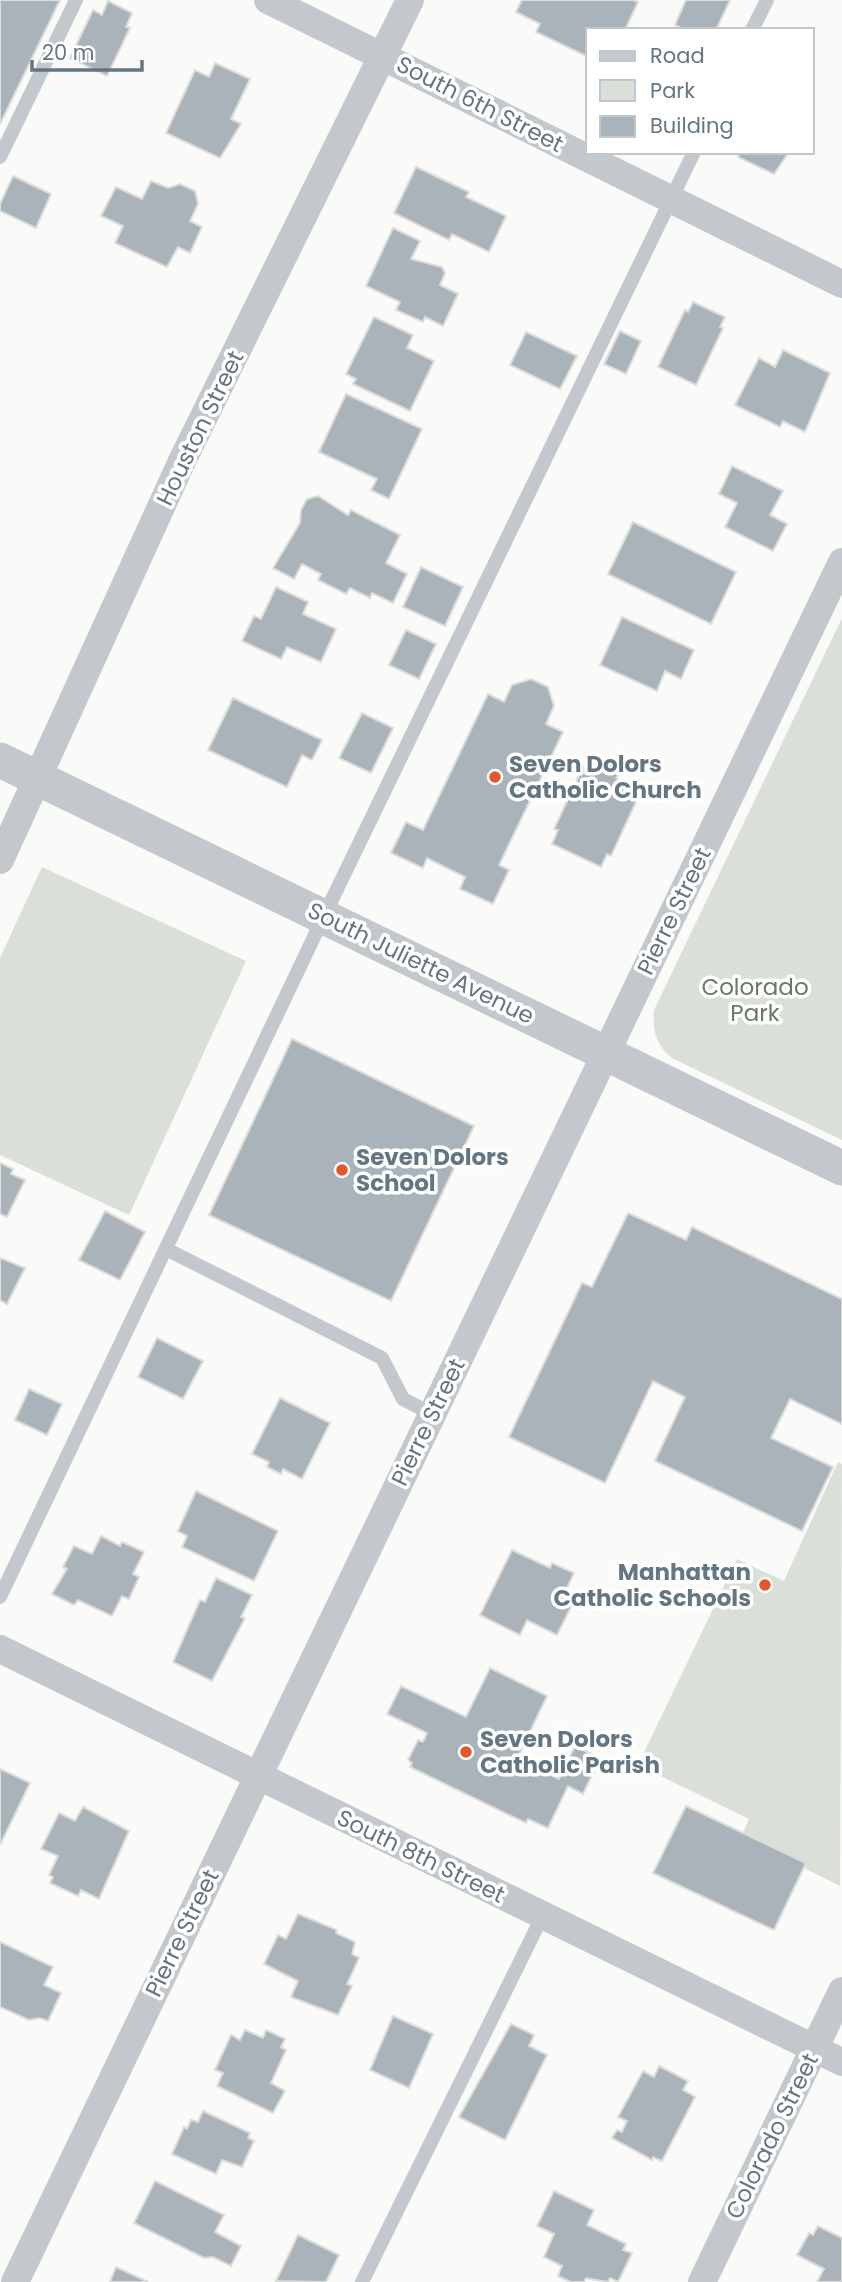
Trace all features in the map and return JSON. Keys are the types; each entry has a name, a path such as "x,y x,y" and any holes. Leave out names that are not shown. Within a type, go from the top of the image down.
{"street":[{"name":"South 6th Street","path":"268,0 384,55 842,284"},
{"name":"Houston Street","path":"0,860 39,780 182,461 410,0"},
{"name":"Pierre Street","path":"15,2282 842,562"},
{"name":"South Juliette Avenue","path":"0,760 842,1168"},
{"name":"South 8th Street","path":"0,1649 842,2062"},
{"name":"Colorado Street","path":"702,2282 842,1990"}],"lane":[{"path":"0,157 76,0"},
{"path":"753,28 767,0"},
{"path":"0,1597 324,916 693,154"},
{"path":"166,1249 382,1358 402,1399 432,1414"},
{"path":"362,2282 543,1915"}],"green space":[{"name":"Colorado Park","path":"842,618 842,1140 672,1058 659,1042 655,1031 654,1010"},
{"path":"42,867 246,961 129,1215 0,1155 0,958"},
{"path":"838,1462 842,1464 840,1886 804,1868 806,1863 743,1833 749,1819 638,1765 737,1559 784,1581"}],"building":[{"path":"0,0 60,0 0,124"},
{"path":"522,0 638,2 626,28 586,28 586,56 536,32 540,24 516,12"},
{"path":"686,0 730,0 717,28 682,28 675,25"},
{"path":"108,1 132,13 126,27 130,28 107,76 70,58 93,10 102,15"},
{"path":"215,63 250,79 231,119 241,124 220,158 166,133 195,70 209,77"},
{"path":"739,154 788,154 774,174 738,157"},
{"path":"416,167 469,192 466,197 506,216 489,252 452,234 449,240 394,213"},
{"path":"13,176 51,194 36,228 0,211 0,204"},
{"path":"151,181 168,188 180,184 195,191 198,204 190,221 202,227 190,253 178,247 167,267 115,243 123,226 101,216 116,187 142,199"},
{"path":"393,228 420,241 411,259 442,267 445,273 440,285 458,294 443,326 425,317 423,322 396,310 400,302 366,286"},
{"path":"693,302 725,317 720,327 723,328 696,385 658,367 685,310 688,312"},
{"path":"374,317 413,335 407,348 434,361 410,411 353,384 356,379 346,374"},
{"path":"620,331 641,341 626,374 604,364"},
{"path":"526,332 577,356 560,389 510,365"},
{"path":"783,350 830,373 805,432 783,421 780,427 735,405 759,358 775,367"},
{"path":"346,394 422,429 389,499 371,490 377,479 319,452"},
{"path":"732,466 783,491 770,515 787,524 773,551 725,527 737,503 719,494"},
{"path":"318,496 348,515 351,510 400,535 386,563 407,574 393,603 372,593 370,598 350,588 346,594 318,580 321,574 302,564 294,579 273,568 300,523 301,510 307,499"},
{"path":"633,522 736,572 711,624 608,574"},
{"path":"421,567 463,587 445,626 403,607"},
{"path":"276,587 308,602 303,614 336,629 321,662 287,647 281,659 242,641 254,616 261,619"},
{"path":"622,617 694,650 681,679 665,671 657,691 600,665"},
{"path":"406,630 436,644 419,679 389,665"},
{"name":"Seven Dolors Catholic Church","path":"531,679 548,687 554,706 546,724 563,732 499,865 509,870 493,904 460,889 465,877 427,858 423,868 391,853 406,822 423,830 488,694 504,702 512,685"},
{"path":"233,698 322,740 312,760 302,755 287,787 208,750"},
{"path":"362,713 393,728 371,773 339,758"},
{"path":"598,758 621,769 616,778 641,791 611,856 607,854 601,867 552,844 558,830 554,829 585,763 593,767"},
{"name":"Seven Dolors School","path":"292,1039 474,1126 391,1301 209,1215"},
{"path":"0,1163 13,1169 11,1174 25,1180 7,1217 0,1214"},
{"path":"105,1211 145,1232 120,1280 79,1260"},
{"path":"628,1213 686,1240 692,1227 842,1299 842,1424 790,1399 771,1438 833,1467 802,1531 655,1461 685,1397 653,1381 605,1483 509,1437 582,1283 592,1287"},
{"path":"0,1258 25,1268 7,1304 0,1300"},
{"path":"157,1338 203,1361 183,1399 138,1377"},
{"path":"29,1389 62,1404 47,1435 15,1420"},
{"path":"280,1398 330,1423 302,1479 283,1469 281,1474 267,1467 269,1462 252,1454"},
{"path":"196,1491 278,1531 254,1581 182,1547 187,1536 178,1531"},
{"path":"101,1536 120,1546 122,1542 144,1552 133,1574 139,1577 129,1599 122,1596 112,1616 78,1600 74,1605 52,1594 67,1569 63,1567 74,1546 92,1554"},
{"path":"512,1550 550,1568 552,1563 574,1573 563,1596 574,1601 557,1635 527,1620 520,1635 480,1615"},
{"path":"216,1578 252,1595 241,1617 245,1618 212,1681 173,1662 200,1600 205,1602"},
{"name":"Seven Dolors Catholic Parish","path":"490,1668 547,1696 517,1759 559,1779 575,1746 600,1758 583,1794 568,1786 548,1828 528,1819 526,1823 410,1767 412,1763 408,1760 418,1740 423,1742 427,1733 387,1714 401,1686 466,1717"},
{"path":"0,1769 30,1783 1,1843 0,1842"},
{"path":"686,1806 806,1863 774,1930 653,1873"},
{"path":"83,1807 129,1831 99,1899 81,1890 78,1896 50,1883 53,1877 49,1875 58,1856 41,1849 59,1813 75,1821"},
{"path":"298,1914 337,1930 336,1933 355,1942 352,1954 359,1958 347,1984 352,1986 338,2015 291,1997 298,1981 264,1964 278,1935 286,1939"},
{"path":"0,1942 53,1967 44,1985 61,1993 48,2021 40,2018 29,2020 0,2007"},
{"path":"393,2016 433,2034 409,2088 370,2070"},
{"path":"511,2024 534,2035 529,2046 547,2055 505,2140 459,2117"},
{"path":"245,2030 263,2038 266,2030 285,2039 281,2047 286,2050 271,2083 285,2091 273,2113 217,2086 223,2073 215,2070 231,2035 240,2040"},
{"path":"659,2066 688,2081 683,2090 695,2097 662,2161 653,2157 652,2160 612,2138 617,2130 622,2132 627,2121 618,2117 643,2071 654,2077"},
{"path":"203,2111 250,2133 248,2138 254,2141 242,2167 222,2160 216,2174 172,2154 184,2127 187,2129 191,2120 198,2122"},
{"path":"155,2181 224,2215 215,2232 241,2246 231,2266 213,2257 204,2258 134,2223"},
{"path":"554,2191 594,2210 587,2225 626,2244 623,2250 632,2253 618,2282 610,2278 608,2282 586,2278 584,2282 571,2282 558,2276 562,2266 544,2257 554,2234 537,2226"},
{"path":"818,2226 842,2238 842,2282 817,2282 824,2269 797,2255 809,2233 813,2235"},
{"path":"298,2235 339,2255 326,2282 276,2281"},
{"path":"116,2267 148,2282 110,2282"}],"place":[{"name":"Seven Dolors Catholic Church","path":"495,777"},
{"name":"Seven Dolors School","path":"342,1170"},
{"name":"Manhattan Catholic Schools","path":"765,1585"},
{"name":"Seven Dolors Catholic Parish","path":"466,1752"}]}
